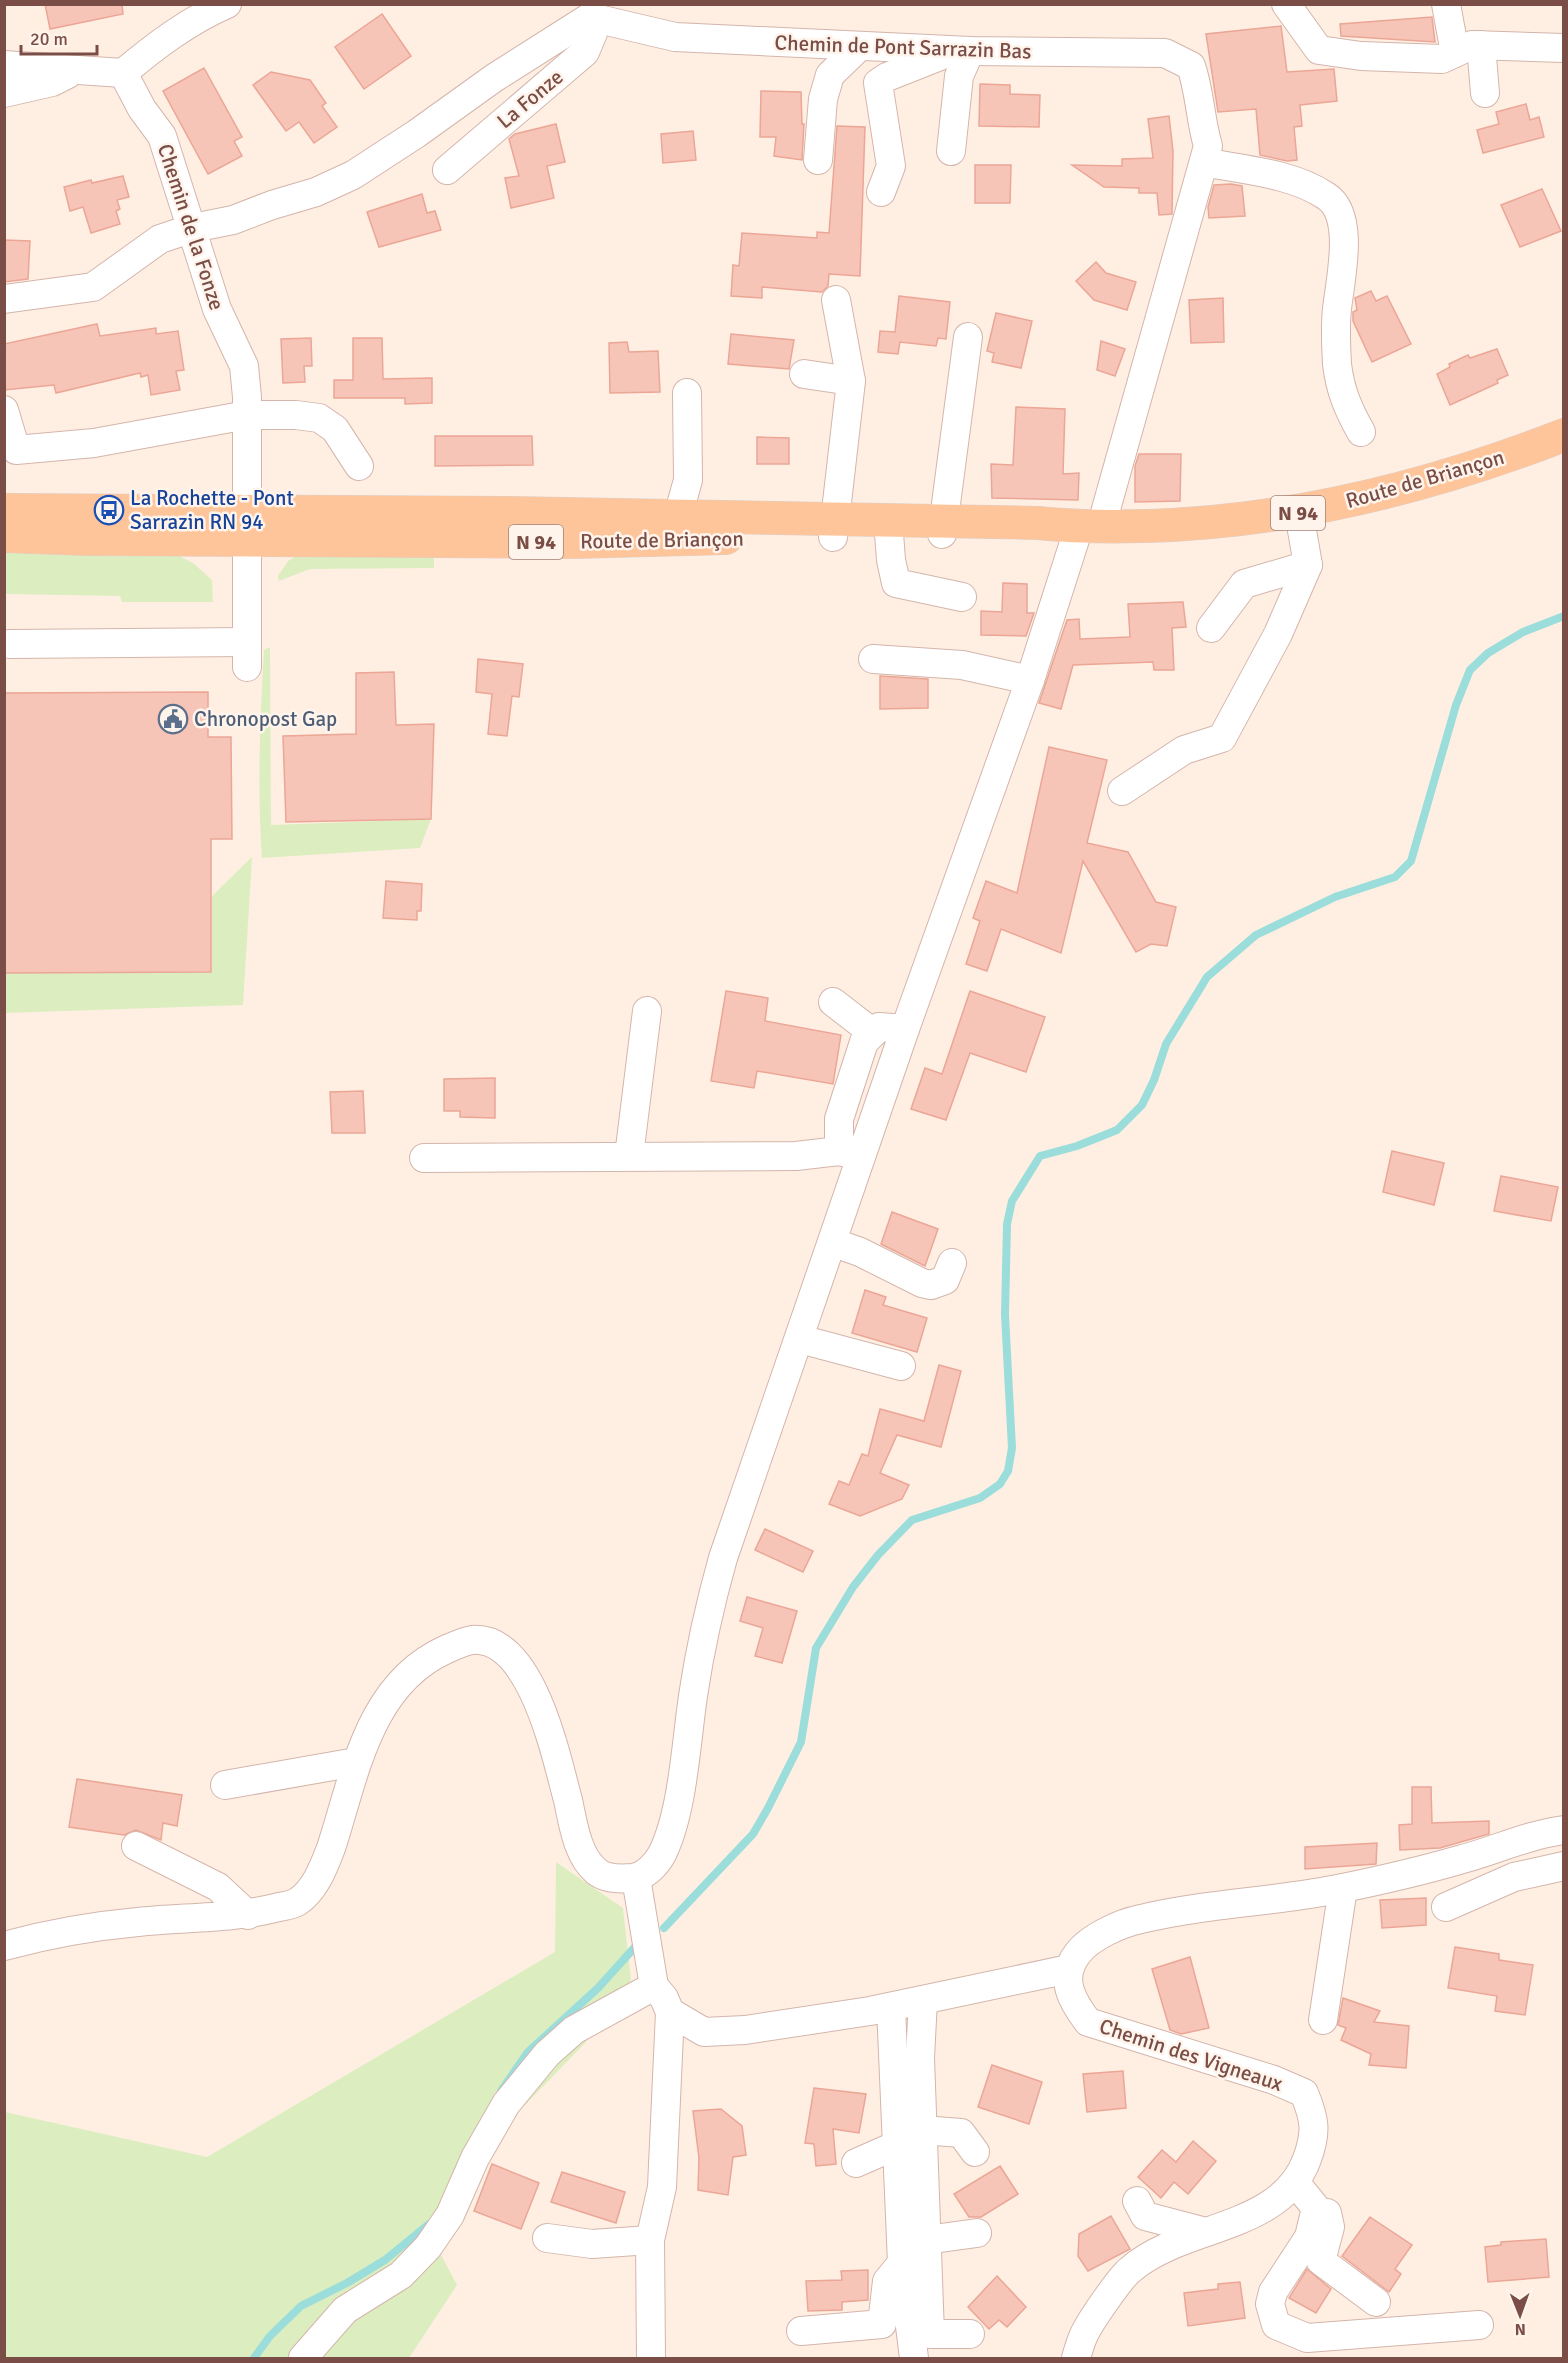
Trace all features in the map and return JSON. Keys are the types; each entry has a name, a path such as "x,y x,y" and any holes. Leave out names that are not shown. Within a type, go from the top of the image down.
{"main road":[{"name":"Route de Briançon","path":"4,536 87,539 247,525 512,513 677,528 1082,527 1238,520 1299,513 1436,479 1563,435"},
{"name":"Route de Briançon","path":"4,510 573,542 677,528"}],"street":[{"path":"4,65 123,73 178,17 227,4"},
{"path":"1286,4 1319,50 1361,56 1442,59 1469,47 1563,48"},
{"path":"1446,4 1469,47 1485,93"},
{"path":"4,299 93,287 126,261 160,239 193,228 233,220 316,192 353,175 416,134 494,78 590,17"},
{"name":"Chemin de Pont Sarrazin Bas","path":"590,17 641,17 675,37 963,51 1165,53 1191,66 1197,85 1201,123 1208,146 1030,680 905,1029 850,1153 832,1242 723,1558 704,1625 681,1785 669,1837 661,1857 650,1870 636,1878"},
{"name":"La Fonze","path":"447,170 585,52 593,33 590,17"},
{"path":"818,160 823,99 830,75 860,46"},
{"path":"881,192 891,166 878,83 887,77 963,51 951,151"},
{"path":"4,93 52,82 78,69"},
{"name":"Chemin de la Fonze","path":"9,644 247,655 247,415 244,366 217,309 162,135 142,109 123,73"},
{"path":"1204,162 1301,182 1329,197 1340,213 1345,252 1337,311 1337,363 1344,401 1361,432"},
{"path":"833,528 851,381 836,300"},
{"path":"944,527 968,337"},
{"path":"804,374 851,381"},
{"path":"677,528 688,480 687,393"},
{"path":"4,410 16,450 94,443 247,415 296,415 319,418 335,429 360,466"},
{"path":"1122,791 1184,750 1222,738 1278,634 1308,565 1299,513"},
{"path":"889,528 891,560 896,583 962,597"},
{"path":"1210,628 1244,584 1308,565"},
{"path":"873,659 962,665 1030,680"},
{"path":"833,1002 873,1033"},
{"path":"629,1156 647,1011"},
{"path":"423,1158 796,1156 850,1153 839,1119 864,1042 879,1027 905,1029"},
{"path":"832,1242 861,1252 922,1283 931,1285 945,1280 952,1263"},
{"path":"800,1339 901,1366"},
{"path":"4,1946 38,1936 134,1922 248,1915 297,1902 311,1889 325,1864 356,1762 375,1718 400,1684 429,1659 472,1640 495,1645 515,1658 542,1711 585,1858 598,1873 612,1878 636,1878 654,1986 664,1998 670,2012 662,2187 650,2250 651,2358"},
{"path":"225,1785 356,1762"},
{"path":"670,2012 704,2032 745,2030 891,2007 1069,1969 1078,1953 1094,1938 1139,1919 1343,1888 1459,1860 1546,1832 1563,1830"},
{"path":"136,1846 218,1887 248,1915"},
{"path":"1446,1907 1514,1877 1563,1866"},
{"path":"1323,2020 1343,1888"},
{"name":"Chemin des Vigneaux","path":"1069,1969 1072,2001 1088,2022 1274,2080 1304,2093 1314,2117 1313,2142 1303,2170 1295,2182"},
{"path":"303,2358 345,2310 401,2275 428,2247 450,2215 475,2158 506,2104 547,2054 574,2030 654,1986"},
{"path":"923,2000 920,2058 930,2334 970,2334"},
{"path":"891,2007 902,2263 914,2358"},
{"path":"680,2183 687,2042 696,2028"},
{"path":"922,2130 961,2133 975,2152"},
{"path":"856,2163 897,2145"},
{"path":"1076,2358 1083,2335 1129,2270 1160,2250 1265,2208 1295,2182 1316,2208 1328,2213 1330,2227 1321,2261 1376,2302"},
{"path":"1137,2201 1145,2216 1206,2232"},
{"path":"1316,2208 1309,2237 1273,2292 1270,2304 1276,2325 1310,2348 1479,2325"},
{"path":"926,2240 977,2233"},
{"path":"547,2238 650,2250"},
{"path":"801,2331 882,2324 887,2281 902,2263"}],"green space":[{"path":"5,548 171,552 193,563 212,580 213,602 122,602 120,596 5,594"},
{"path":"301,553 434,555 434,568 310,569 279,581 278,576 288,561"},
{"path":"270,647 271,825 431,819 420,848 262,858 260,728 264,650"},
{"path":"252,857 243,1005 5,1013 4,973 211,972 211,897"},
{"path":"556,1862 623,1908 631,1980 585,2043 504,2127 439,2251 457,2285 409,2358 5,2358 5,2112 207,2157 555,1952"}],"building":[{"path":"45,4 122,4 123,14 50,29"},
{"path":"382,14 411,56 364,89 335,47"},
{"path":"1432,17 1435,42 1341,36 1340,24"},
{"path":"1281,26 1287,72 1334,69 1337,101 1300,105 1302,126 1294,127 1297,160 1287,161 1260,155 1256,109 1218,112 1206,34"},
{"path":"204,68 242,137 234,141 242,156 208,174 163,91"},
{"path":"271,72 310,80 326,103 322,106 337,127 314,143 299,122 286,131 253,85"},
{"path":"980,84 1010,85 1010,94 1040,95 1039,127 979,126"},
{"path":"761,91 801,92 802,124 804,124 802,160 774,156 776,137 760,137"},
{"path":"1526,104 1530,120 1539,117 1544,137 1483,153 1477,130 1499,124 1496,112"},
{"path":"1169,116 1173,151 1172,214 1159,215 1157,193 1139,193 1139,188 1104,187 1072,165 1122,166 1122,159 1153,158 1148,119"},
{"path":"556,124 565,162 547,166 554,198 511,208 505,178 519,176 509,139 515,134"},
{"path":"837,126 865,127 860,276 829,274 828,286 822,292 762,287 762,298 731,296 733,265 739,266 742,233 817,238 817,232 829,233"},
{"path":"693,131 696,160 663,163 661,134"},
{"path":"975,165 1011,165 1010,203 975,203"},
{"path":"123,176 129,197 117,200 120,209 116,211 120,224 91,233 83,207 70,211 64,187 91,180 92,183"},
{"path":"1214,185 1242,186 1245,216 1209,218 1208,207"},
{"path":"1542,189 1561,231 1520,247 1501,205"},
{"path":"422,194 427,213 435,211 441,230 379,247 367,212"},
{"path":"5,240 30,241 28,279 4,282"},
{"path":"1096,262 1106,273 1136,282 1127,310 1094,300 1076,281"},
{"path":"1371,291 1376,301 1387,296 1411,344 1372,362 1353,321 1353,312 1357,310 1355,298"},
{"path":"899,296 950,302 946,339 938,338 936,346 900,342 898,354 878,352 880,331 895,332"},
{"path":"1223,298 1224,342 1191,343 1189,300"},
{"path":"996,313 1032,321 1021,368 992,362 994,353 987,351"},
{"path":"97,324 100,336 156,328 156,334 178,331 184,370 176,371 180,390 151,395 148,375 141,377 140,373 56,393 54,385 4,390 4,344"},
{"path":"731,334 794,340 789,369 728,364"},
{"path":"311,338 312,366 304,366 305,382 283,383 281,339"},
{"path":"353,338 382,338 383,379 432,378 432,403 405,404 405,398 334,398 334,380 353,380"},
{"path":"1101,341 1125,349 1115,376 1097,370"},
{"path":"627,342 629,352 658,351 660,392 610,393 609,343"},
{"path":"1497,349 1508,375 1497,380 1498,383 1450,405 1437,374 1450,367 1449,364 1468,355 1470,358"},
{"path":"1016,407 1065,409 1063,474 1079,473 1078,500 992,498 991,464 1013,465"},
{"path":"435,436 532,436 533,465 435,466"},
{"path":"757,437 789,438 789,464 757,464"},
{"path":"1139,454 1181,454 1180,501 1135,502 1135,466"},
{"path":"1003,583 1027,584 1027,613 1034,613 1026,636 981,635 981,611 1002,612"},
{"path":"1183,602 1186,627 1172,628 1174,670 1154,670 1153,662 1073,665 1061,709 1039,703 1067,620 1079,619 1080,639 1130,637 1128,604"},
{"path":"478,659 523,664 519,697 512,696 507,736 488,734 492,694 476,692"},
{"path":"394,672 396,725 434,724 431,819 286,822 283,736 356,734 356,673"},
{"path":"880,676 928,679 928,708 880,709"},
{"path":"208,692 208,737 231,737 232,839 211,839 211,972 4,973 4,693"},
{"path":"1049,747 1107,760 1087,843 1128,852 1156,902 1176,907 1167,946 1151,944 1136,952 1083,861 1061,953 1001,929 987,971 966,964 980,921 973,918 986,881 1017,893"},
{"path":"386,881 422,884 421,911 417,911 417,920 383,918"},
{"path":"726,991 768,998 765,1021 841,1035 833,1084 757,1071 754,1088 711,1081"},
{"path":"970,991 1045,1017 1026,1072 970,1053 946,1120 911,1109 925,1068 942,1074"},
{"path":"495,1078 495,1118 460,1117 460,1111 444,1111 444,1079"},
{"path":"363,1091 365,1133 332,1133 330,1092"},
{"path":"1392,1151 1444,1163 1434,1205 1383,1192"},
{"path":"1501,1176 1558,1187 1551,1221 1494,1211"},
{"path":"892,1212 938,1229 925,1266 881,1244"},
{"path":"865,1290 886,1297 883,1305 927,1318 917,1352 852,1333"},
{"path":"939,1365 961,1371 941,1447 897,1435 880,1473 909,1485 902,1499 860,1516 829,1504 839,1481 849,1485 862,1454 868,1456 880,1409 924,1421"},
{"path":"765,1529 813,1551 803,1572 755,1550"},
{"path":"747,1597 797,1611 782,1663 755,1656 763,1628 740,1621"},
{"path":"77,1779 182,1795 177,1826 163,1823 161,1840 136,1830 124,1835 69,1827"},
{"path":"1412,1787 1431,1787 1432,1823 1489,1821 1489,1834 1440,1848 1400,1850 1399,1825 1412,1824"},
{"path":"1377,1843 1376,1864 1305,1869 1305,1847"},
{"path":"1426,1898 1426,1925 1382,1928 1380,1900"},
{"path":"1455,1947 1499,1954 1499,1960 1533,1965 1525,2015 1495,2011 1497,1996 1448,1988"},
{"path":"1190,1957 1209,2028 1181,2034 1170,2030 1152,1969"},
{"path":"1343,1998 1380,2011 1374,2022 1409,2026 1406,2068 1369,2065 1371,2054 1341,2040 1346,2028 1338,2025"},
{"path":"992,2065 1042,2082 1029,2124 978,2107"},
{"path":"1123,2071 1126,2108 1087,2112 1083,2074"},
{"path":"814,2088 866,2094 859,2133 833,2129 836,2164 816,2166 814,2144 805,2143"},
{"path":"721,2109 742,2126 746,2155 733,2157 728,2195 698,2190 699,2158 693,2111"},
{"path":"1193,2141 1216,2161 1188,2194 1174,2182 1161,2198 1138,2177 1162,2150 1176,2162"},
{"path":"492,2164 539,2183 521,2229 474,2211"},
{"path":"1000,2166 1018,2194 981,2217 969,2217 954,2194"},
{"path":"562,2172 625,2192 616,2223 551,2202"},
{"path":"1111,2216 1130,2249 1088,2271 1078,2256 1079,2234"},
{"path":"1370,2217 1412,2245 1395,2269 1401,2274 1389,2292 1342,2256"},
{"path":"1546,2239 1549,2277 1488,2282 1485,2247 1501,2245 1501,2242"},
{"path":"1307,2269 1331,2289 1316,2313 1289,2298"},
{"path":"868,2270 868,2300 842,2302 842,2310 808,2311 806,2281 842,2280 841,2271"},
{"path":"997,2276 1026,2307 1007,2327 999,2320 989,2329 968,2307"},
{"path":"1240,2282 1245,2318 1188,2326 1184,2293 1218,2289 1218,2284"}],"waterway":[{"path":"664,1928 753,1834 768,1808 801,1742 816,1648 853,1587 878,1555 912,1520 980,1498 1000,1484 1008,1471 1012,1448 1005,1315 1007,1224 1012,1201 1040,1156 1077,1146 1117,1130 1142,1105 1154,1080 1166,1044 1207,977 1256,935 1335,897 1395,877 1411,861 1456,705 1470,670 1488,653 1523,632 1564,616"},
{"path":"501,2091 528,2052 598,1988 635,1947"},
{"path":"254,2358 270,2336 301,2306 347,2283 385,2260 429,2224"}],"place":[{"name":"La Rochette - Pont Sarrazin RN 94","path":"109,510"},
{"name":"Chronopost Gap","path":"173,719"}]}
